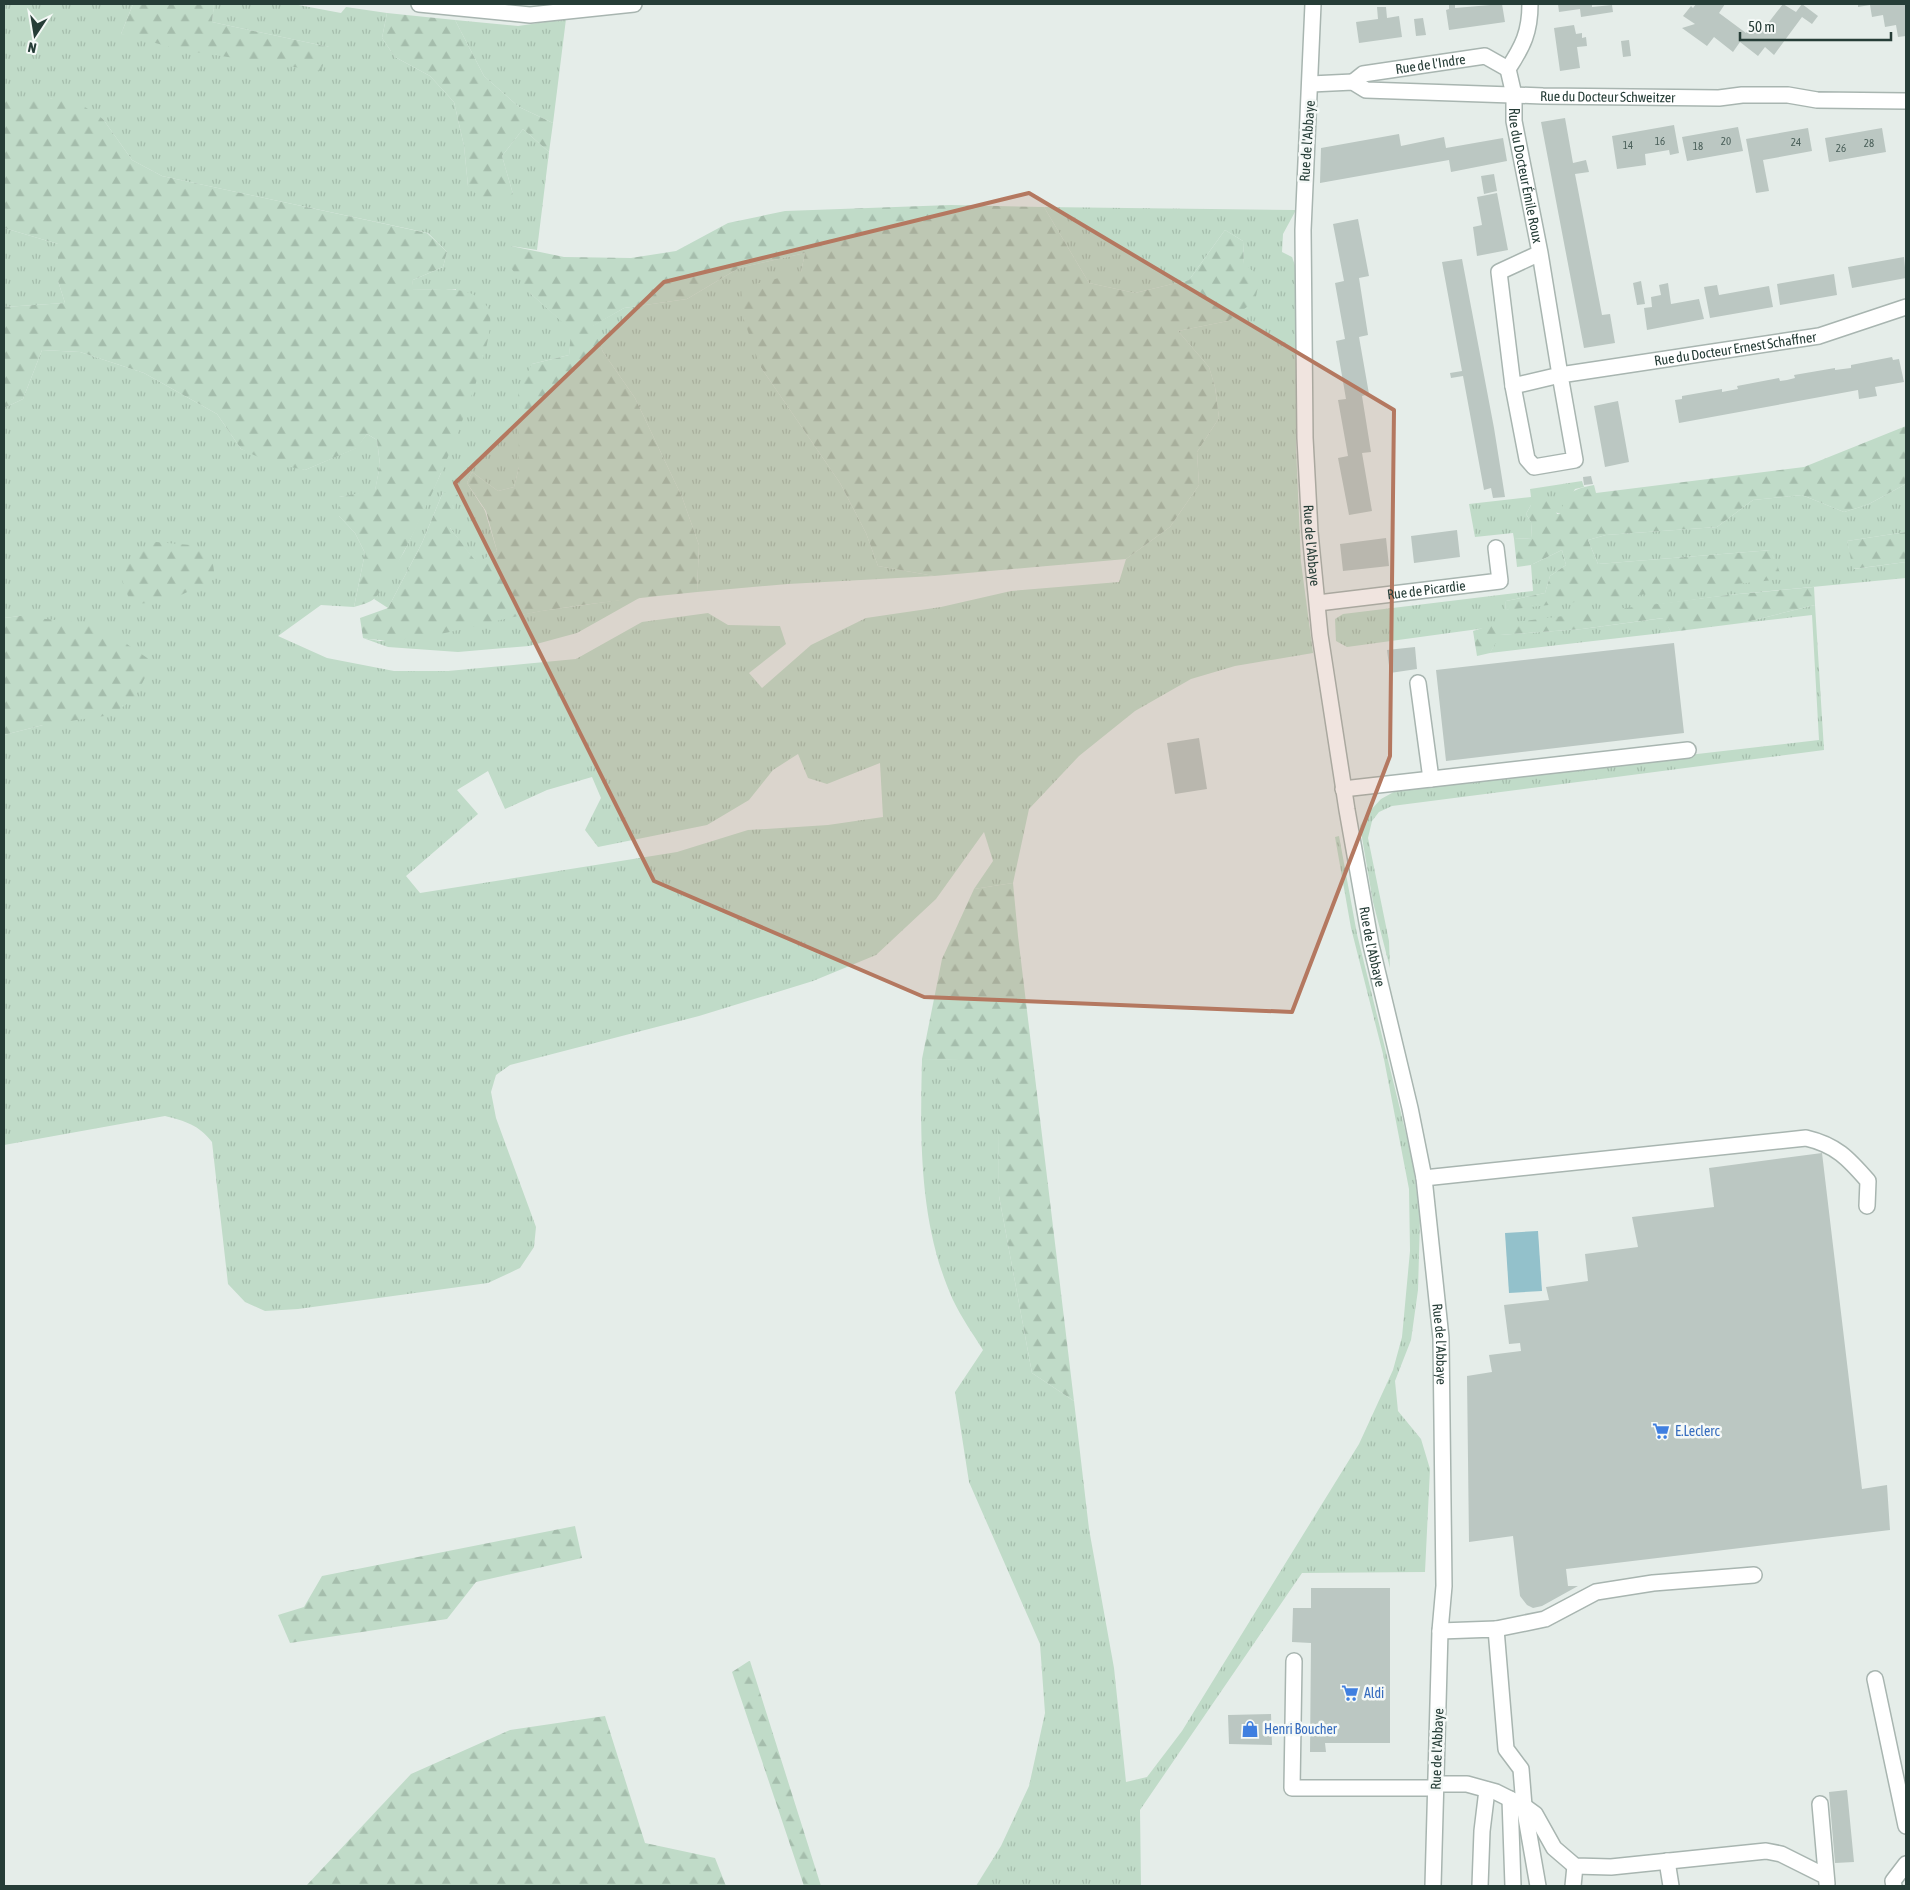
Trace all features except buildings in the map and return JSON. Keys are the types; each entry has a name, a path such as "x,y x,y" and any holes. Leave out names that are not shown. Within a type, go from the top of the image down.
{"street":[{"path":"419,4 530,15 634,4"},
{"name":"Rue de l'Abbaye","path":"1313,4 1311,84 1304,201 1305,438 1310,532 1344,789 1372,945 1410,1108 1424,1178 1441,1338 1444,1586 1440,1631 1433,1886"},
{"path":"1514,95 1508,69 1523,46 1530,24 1530,4"},
{"name":"Rue de l'Indre","path":"1353,82 1363,74 1485,56 1508,69"},
{"name":"Rue du Docteur Schweitzer","path":"1311,84 1353,82 1366,90 1514,95 1719,98 1742,95 1788,95 1817,100 1906,101"},
{"name":"Rue du Docteur Émile Roux","path":"1514,95 1514,121 1540,253 1574,460 1534,467 1527,459 1513,386 1499,272 1540,253"},
{"name":"Rue du Docteur Ernest Schaffner","path":"1560,375 1819,336 1906,307"},
{"path":"1513,386 1560,375"},
{"name":"Rue de Picardie","path":"1318,603 1500,582 1496,548"},
{"path":"1418,682 1431,779"},
{"path":"1344,789 1688,750"},
{"path":"1424,1178 1806,1138 1827,1143 1850,1159 1868,1182 1867,1206"},
{"path":"1440,1631 1496,1629 1545,1619 1596,1592 1653,1583 1754,1575"},
{"path":"1496,1629 1506,1749 1521,1769 1524,1806 1538,1886"},
{"path":"1294,1661 1292,1788 1467,1784 1510,1799 1535,1814 1554,1848 1575,1866 1611,1867 1766,1852 1781,1854 1826,1881"},
{"path":"1875,1680 1906,1826"},
{"path":"1480,1886 1482,1831 1488,1790"},
{"path":"1510,1799 1513,1886"},
{"path":"1820,1804 1826,1881"},
{"path":"1667,1862 1671,1886"},
{"path":"1894,1886 1893,1881 1906,1864"},
{"path":"1573,1886 1575,1866"}],"highlighted area":[{"path":"1029,193 1394,410 1390,756 1292,1012 924,997 654,881 455,483 664,282"}],"green space":[{"path":"4,4 133,4 121,34 329,47 212,22 214,4 293,4 341,13 346,7 387,13 382,38 395,57 430,76 454,102 464,146 468,186 513,194 502,156 523,129 549,152 537,250 511,246 531,294 572,330 569,355 532,364 520,431 519,467 514,487 498,491 472,472 467,483 485,511 497,551 477,564 450,528 443,492 422,543 388,608 374,599 404,552 441,473 456,289 411,290 413,280 443,267 447,252 428,233 162,176 132,160 103,119 50,98 4,98"},
{"path":"133,4 214,4 212,22 329,47 321,71 182,50 121,34"},
{"path":"387,13 455,20 484,76 519,107 553,123 549,152 523,129 502,156 513,194 488,205 468,186 464,146 454,102 430,76 395,57 382,38"},
{"path":"566,19 553,123 519,107 484,76 455,20 518,26"},
{"path":"4,98 50,98 82,105 103,119 132,160 162,176 427,233 447,252 443,267 413,280 412,290 443,289 464,291 473,295 488,308 490,328 482,362 468,406 449,454 407,546 389,579 373,600 354,607 365,553 355,533 339,516 339,497 375,490 380,465 377,440 367,434 357,448 305,470 271,463 241,449 217,414 144,373 80,352 42,350 23,399 4,408 4,307 65,303 58,281 58,244 4,228"},
{"path":"951,205 1044,207 1089,283 1135,293 1189,280 1225,230 1243,241 1244,264 1260,277 1255,301 1228,321 1178,331 1209,367 1215,387 1219,418 1197,452 1199,485 1170,527 1126,559 934,576 878,566 866,533 840,483 760,366 744,320 741,288 801,272 805,253 739,268 687,299 624,308 593,326 603,352 635,398 682,497 699,545 697,592 619,600 542,611 427,636 383,640 363,638 360,618 388,608 422,543 443,492 458,495 450,528 477,563 497,551 486,511 467,483 472,472 498,491 514,487 519,467 518,391 532,364 569,355 571,330 531,294 508,264 511,246 564,257 631,258 676,251 728,223 785,211"},
{"path":"1044,207 1296,210 1283,234 1282,252 1292,257 1296,268 1296,447 1301,562 1313,653 1235,666 1191,679 1135,711 1079,756 1029,809 1013,883 974,889 993,861 984,832 936,899 876,955 813,981 699,1016 510,1065 496,1075 491,1092 496,1118 536,1227 534,1247 520,1268 488,1283 298,1309 265,1311 245,1302 228,1284 212,1142 202,1131 185,1122 165,1116 4,1145 4,735 43,725 20,616 4,618 4,408 23,399 42,350 80,352 144,373 217,414 241,449 305,470 356,448 367,434 377,440 380,465 375,491 339,497 339,516 355,533 365,553 354,607 321,605 278,636 327,658 394,671 448,671 576,659 642,622 708,613 728,625 780,626 786,644 749,673 762,688 811,645 866,618 941,607 1011,591 1119,582 1126,559 1170,527 1199,485 1197,452 1219,418 1215,387 1209,367 1178,331 1228,321 1244,264 1243,241 1225,230 1189,280 1135,293 1089,283","holes":["798,754 808,778 827,784 880,763 883,817 828,825 748,830 677,852 420,893 406,876 478,814 457,790 488,771 505,809 547,790 592,777 601,798 585,830 598,847 707,825 749,800 773,770"]},
{"path":"4,228 58,244 58,281 65,303 4,307"},
{"path":"805,253 801,272 760,366 840,483 866,533 878,566 934,576 788,584 697,592 699,545 682,497 635,398 603,352 592,326 624,308 687,299 739,268"},
{"path":"1906,426 1906,484 1867,505 1844,512 1802,495 1753,500 1717,527 1606,535 1588,540 1598,564 1772,550 1782,579 1505,610 1506,601 1545,593 1550,576 1566,565 1562,550 1531,565 1517,567 1514,539 1532,538 1531,522 1526,514 1531,505 1531,497 1550,498 1557,514 1560,514 1565,501 1571,493 1586,487 1594,485 1596,493 1804,467"},
{"path":"1582,481 1584,487 1575,489 1561,514 1531,505 1526,514 1531,522 1532,538 1514,539 1513,533 1475,537 1469,504 1531,497 1530,489"},
{"path":"1906,484 1906,532 1847,541 1854,569 1906,562 1906,578 1728,595 1347,647 1336,641 1335,619 1343,614 1533,591 1531,565 1562,550 1566,565 1550,576 1545,593 1506,601 1505,610 1772,550 1598,564 1588,540 1606,535 1717,527 1753,500 1802,495 1844,512 1867,505"},
{"path":"1906,532 1906,562 1853,569 1847,541"},
{"path":"156,542 190,545 212,556 215,579 166,602 131,604 122,580 133,553"},
{"path":"1814,587 1815,605 1742,623 1671,632 1663,618 1582,629 1500,635 1490,653 1477,656 1473,631 1492,625 1728,595"},
{"path":"641,597 577,633 529,646 458,652 388,647 363,638 380,641 541,611"},
{"path":"1815,605 1824,750 1392,806 1379,812 1372,821 1368,838 1389,941 1390,968 1373,902 1360,826 1368,813 1381,799 1401,788 1819,740 1812,615 1742,623"},
{"path":"20,616 99,625 153,662 134,699 111,715 43,725 4,735 4,618"},
{"path":"1664,618 1671,632 1490,653 1499,635 1582,629"},
{"path":"1339,836 1357,934 1413,1162 1420,1219 1418,1290 1411,1340 1395,1381 1398,1411 1421,1439 1430,1469 1425,1572 1302,1573 1140,1810 1141,1886 976,1886 1001,1846 1029,1786 1045,1713 1040,1644 969,1482 955,1392 983,1350 953,1300 934,1242 924,1182 921,1120 922,1059 998,1060 999,1196 1032,1373 1074,1401 1089,1529 1114,1668 1126,1782 1147,1777 1182,1731 1359,1444 1393,1370 1402,1337 1410,1251 1409,1189 1383,1054 1351,928 1335,837"},
{"path":"1013,883 1074,1401 1032,1373 999,1196 997,1061 922,1059 942,959 974,889"},
{"path":"575,1526 582,1558 476,1582 447,1619 290,1643 278,1615 304,1607 322,1576"},
{"path":"749,1661 821,1886 804,1886 732,1672"},
{"path":"605,1716 645,1843 715,1858 726,1886 306,1886 411,1774 510,1730"}],"water":[{"path":"1538,1231 1542,1291 1509,1293 1505,1233"}],"place":[{"name":"E.Leclerc","path":"1661,1431"},
{"name":"Aldi","path":"1350,1693"},
{"name":"Henri Boucher","path":"1250,1729"}]}
